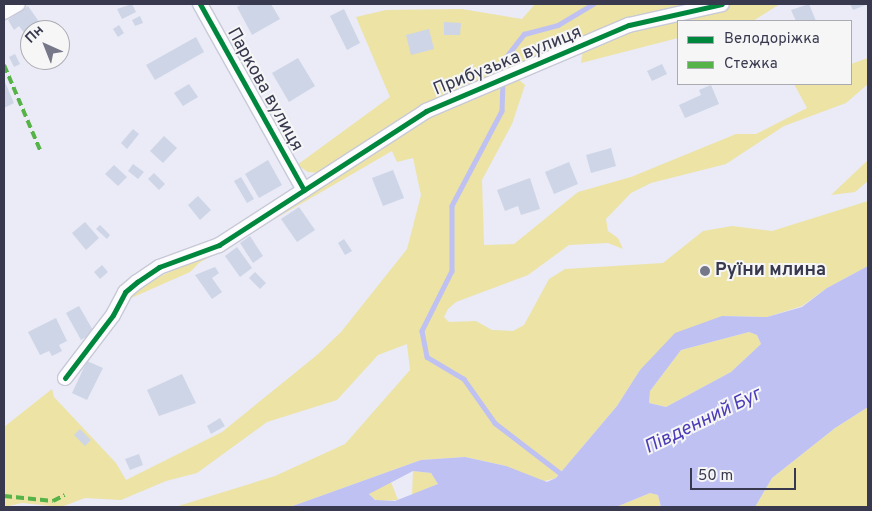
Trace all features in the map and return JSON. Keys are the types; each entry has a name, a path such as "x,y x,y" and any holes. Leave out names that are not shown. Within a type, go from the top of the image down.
{"street":[{"path":"4,12 18,4"},
{"name":"Паркова вулиця","path":"200,4 304,190"},
{"name":"Прибузька вулиця","path":"65,378 113,315 125,292 138,282 167,264 212,249 426,111 495,80 641,21 680,16 722,4"}],"shaded area":[{"path":"535,4 711,4 592,38 496,72 320,173 308,172 297,165 390,97 356,17 386,10 462,9 522,19"},
{"path":"732,4 780,4 755,20 684,20"},
{"path":"658,22 677,22 677,38 581,63 583,50"},
{"path":"868,58 868,84 846,103 784,126 726,164 651,183 631,193 606,219 608,231 618,238 623,249 608,243 569,245 528,275 456,302 448,309 444,317 449,322 476,321 492,330 513,331 524,325 549,279 565,269 663,263 703,231 732,226 772,231 868,201 868,266 827,288 802,306 767,317 722,316 640,370 617,406 556,478 541,482 506,466 465,457 421,460 290,507 175,507 275,476 345,444 410,370 407,344 378,355 337,400 267,422 197,473 166,481 121,500 85,498 61,507 22,503 4,507 4,427 52,389 54,397 116,463 126,480 222,432 317,355 341,332 407,249 421,195 413,158 397,162 392,151 199,263 190,272 129,299 151,281 236,239 430,115 517,78 525,85 512,124 482,180 484,245 514,244 578,192 631,177 736,134 756,134 807,108 795,85 852,85 852,64"},
{"path":"868,160 868,181 855,192 831,195"},
{"path":"749,332 757,335 761,344 731,372 666,407 649,403 650,391 681,350"},
{"path":"868,407 868,507 755,507 772,478 835,428"},
{"path":"413,471 431,473 438,484 412,495"},
{"path":"391,482 398,500 378,501 371,497 369,491"},
{"path":"650,493 658,495 661,507 616,507"}],"water":[{"name":"Південний Буг","path":"868,266 868,407 835,428 772,478 755,507 661,507 658,495 650,493 616,507 290,507 421,460 465,457 506,466 547,482 556,478 617,406 640,370 675,333 722,316 767,317 802,307 827,288","holes":["749,332 757,335 761,344 731,372 666,407 649,403 650,391 681,350","413,471 431,473 438,484 395,501 375,500 369,494"]}],"building":[{"path":"132,4 136,12 122,19 117,9"},
{"path":"243,4 271,4 280,19 252,35 237,7"},
{"path":"809,4 816,20 796,20 791,10"},
{"path":"850,4 868,4 853,10"},
{"path":"28,6 38,20 20,20 20,27 19,26 14,30 8,20"},
{"path":"344,9 360,43 347,50 330,16"},
{"path":"140,16 143,23 135,26 132,20"},
{"path":"444,22 461,23 460,35 444,35"},
{"path":"119,25 124,33 118,37 113,29"},
{"path":"429,29 434,49 411,55 406,35"},
{"path":"196,37 204,52 155,80 146,65"},
{"path":"15,54 20,64 14,67 9,57"},
{"path":"298,58 315,86 289,102 272,73"},
{"path":"662,64 667,74 652,81 647,71"},
{"path":"4,80 14,103 4,108"},
{"path":"189,84 198,97 183,106 174,93"},
{"path":"711,85 719,104 685,118 679,105 701,95 699,90"},
{"path":"133,129 139,134 127,149 121,143"},
{"path":"164,136 177,148 163,163 150,151"},
{"path":"611,148 616,166 591,173 586,155"},
{"path":"268,160 282,185 259,198 245,174"},
{"path":"569,162 578,184 554,194 545,172"},
{"path":"133,164 144,172 138,179 128,171"},
{"path":"114,165 127,177 118,186 105,174"},
{"path":"393,170 404,198 383,206 372,178"},
{"path":"154,173 165,184 159,190 148,179"},
{"path":"241,177 254,199 247,203 234,181"},
{"path":"530,178 540,209 521,215 518,206 505,211 497,190"},
{"path":"198,196 211,210 200,220 188,205"},
{"path":"299,207 315,230 297,242 281,219"},
{"path":"85,222 99,238 86,250 72,233"},
{"path":"100,225 110,235 107,239 96,229"},
{"path":"250,236 263,256 253,263 240,243"},
{"path":"344,239 352,251 345,255 338,243"},
{"path":"237,247 252,268 240,277 225,256"},
{"path":"102,265 108,272 100,279 94,272"},
{"path":"215,267 219,273 212,278 222,292 212,299 195,275"},
{"path":"255,272 266,283 260,289 249,278"},
{"path":"79,306 94,332 81,340 66,313"},
{"path":"56,318 67,341 59,345 62,351 52,356 49,351 40,355 28,332"},
{"path":"87,361 103,368 87,400 72,393"},
{"path":"182,374 196,403 159,416 147,390"},
{"path":"220,418 225,426 211,434 207,426"},
{"path":"80,429 91,440 85,446 74,435"},
{"path":"139,454 143,465 130,470 125,459"}],"waterway":[{"path":"503,75 506,57 524,34 558,25 593,4"},
{"path":"503,82 502,111 452,206 452,271 422,331 427,357 464,379 495,423 564,476"}],"marked path":[{"path":"4,65 41,152"},
{"path":"4,496 53,501 65,495"}],"cycle path":[{"path":"200,4 304,190"},
{"path":"65,378 113,315 125,292 137,282 159,267 219,245 426,111 629,25 722,4"}],"place":[{"name":"Руїни млина","path":"705,271"}]}
